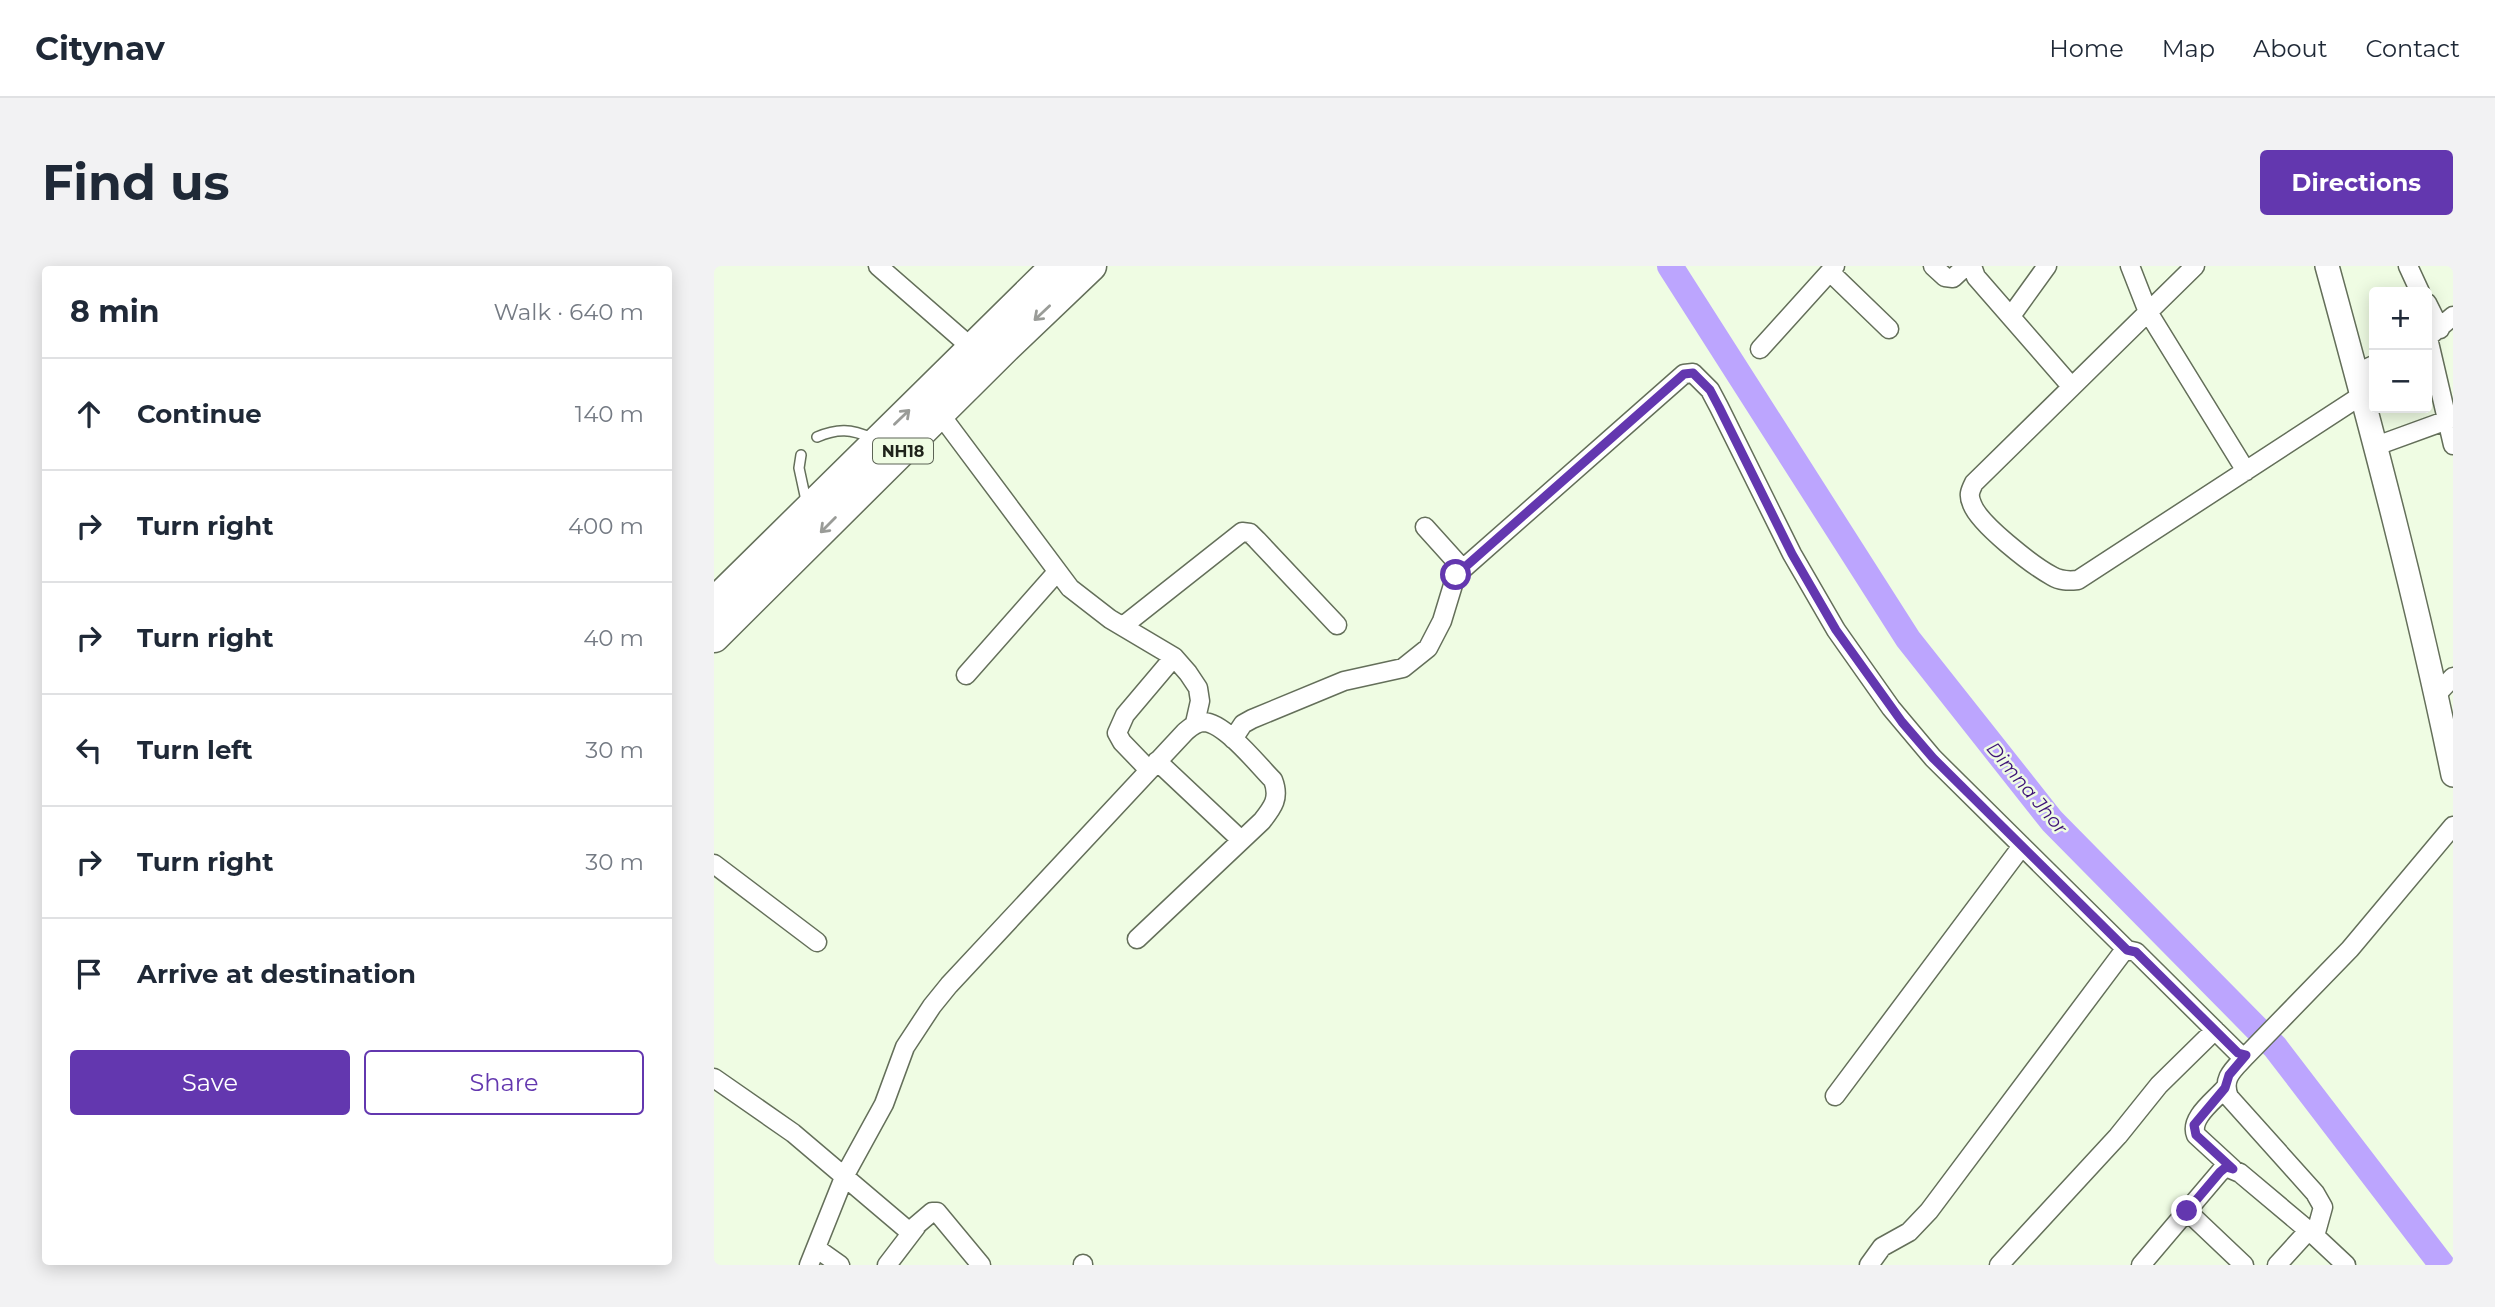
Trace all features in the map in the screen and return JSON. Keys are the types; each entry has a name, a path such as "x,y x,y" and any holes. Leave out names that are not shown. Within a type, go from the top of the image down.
{"highway":[{"name":"NH18","path":"714,637 852,483 878,441 1056,266"},
{"name":"NH18","path":"714,603 808,510 852,483 940,414 1091,266"}],"street":[{"path":"878,266 972,348"},
{"path":"1933,266 1945,277 1953,278 1966,266"},
{"path":"1972,266 1976,277 2071,386"},
{"path":"2011,316 2047,266"},
{"path":"2130,266 2148,312 2246,471"},
{"path":"2195,266 1974,483 1969,494 1972,506 1983,523 2053,577 2065,581 2078,580 2246,471 2364,378"},
{"path":"2327,266 2364,378 2376,446 2437,694 2453,775"},
{"path":"2408,266 2418,287"},
{"path":"1760,349 1833,269 1889,329"},
{"path":"2432,334 2453,316"},
{"path":"2432,339 2451,420 2453,445"},
{"path":"1233,739 1243,724 1252,719 1344,681 1403,668 1428,648 1442,621 1456,575 1462,568 1684,374 1693,373 1710,390 1792,554 1836,630 1913,736 2127,950 2136,952 2240,1055 2252,1050"},
{"path":"809,1265 845,1175 884,1104 905,1047 932,1006 958,974 1195,723 1200,701 1198,688 1174,657 1089,604 1070,588 940,414"},
{"path":"2376,446 2451,420"},
{"path":"1425,527 1462,568"},
{"path":"1123,626 1242,532 1250,533 1337,625"},
{"path":"966,675 1057,572"},
{"path":"1174,657 1125,715 1116,733 1122,742 1241,840"},
{"path":"2437,694 2453,677"},
{"path":"1137,939 1272,809 1276,799 1277,789 1273,780 1233,739 1216,725 1195,723"},
{"path":"2346,1265 2312,1233 2233,1169 2196,1135 2194,1130 2197,1119 2225,1088 2229,1075 2350,949 2453,826"},
{"path":"1835,1096 2022,846"},
{"path":"714,864 817,942"},
{"path":"1869,1265 1882,1247 1909,1232 1929,1211 2127,950"},
{"path":"1999,1265 2110,1145 2159,1086 2215,1030"},
{"path":"714,1078 793,1133 902,1226 909,1230 916,1227"},
{"path":"2225,1088 2229,1097 2323,1207 2315,1230 2277,1265"},
{"path":"2141,1265 2220,1172 2226,1167 2233,1169"},
{"path":"2187,1211 2244,1265"},
{"path":"887,1265 916,1227 929,1214 937,1212 981,1265"},
{"path":"816,1248 840,1265"}],"lane":[{"path":"817,437 842,429 856,431 878,441"},
{"path":"801,455 799,468 808,510"}],"waterway":[{"name":"Dimna Jhor","path":"1670,266 1908,639 2052,821 2275,1047 2442,1265"}],"route":[{"path":"1456,575 1684,374 1693,373 1700,378 1710,390 1792,554 1836,630 1913,736 2127,950 2136,952 2238,1053 2246,1055 2225,1081 2225,1088 2194,1125 2196,1135 2233,1169 2226,1167 2220,1172 2187,1211"}]}
